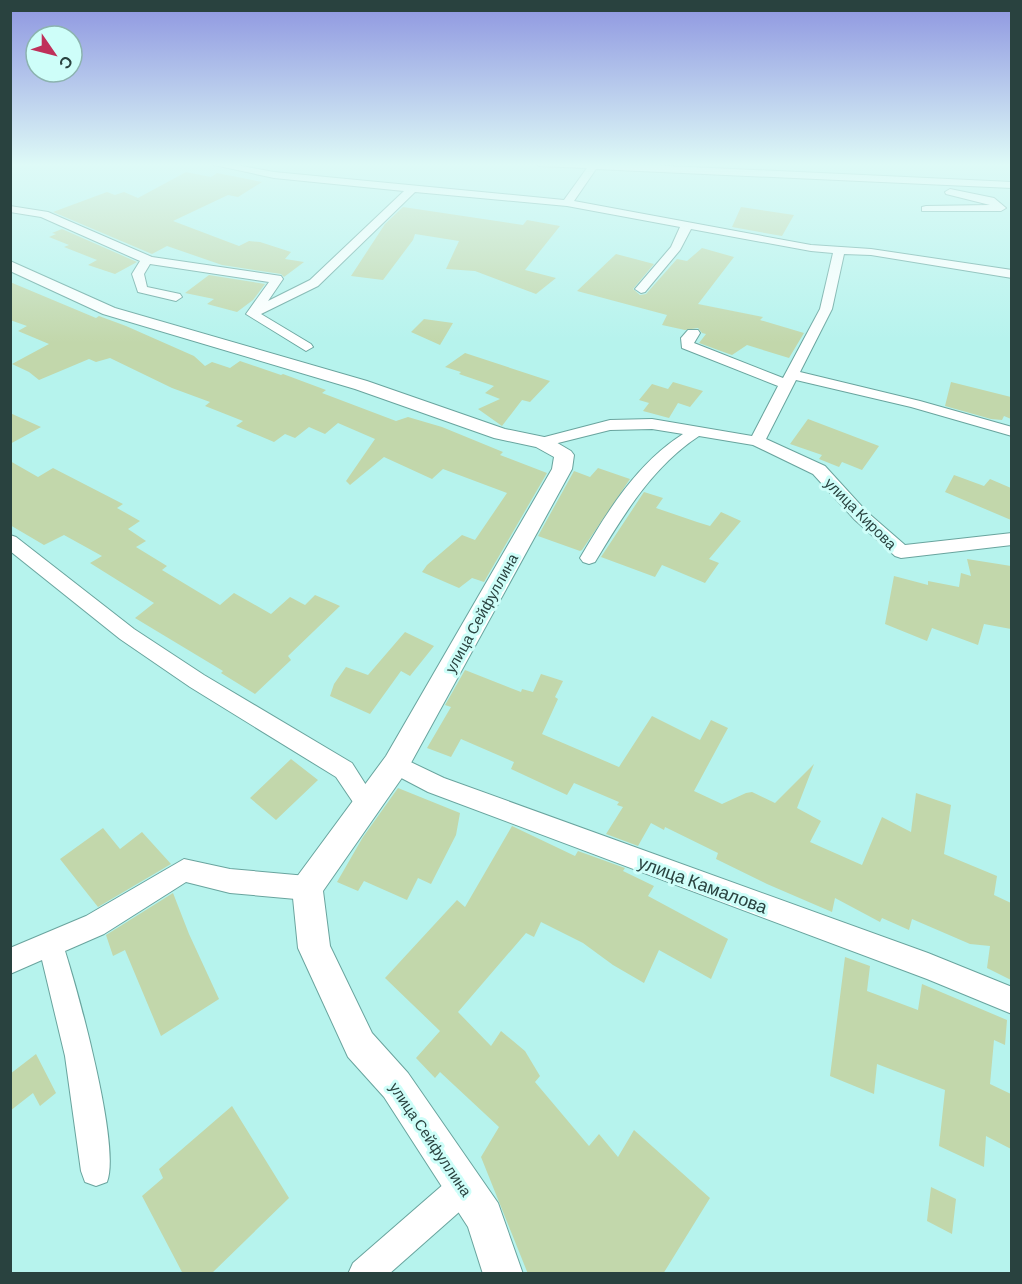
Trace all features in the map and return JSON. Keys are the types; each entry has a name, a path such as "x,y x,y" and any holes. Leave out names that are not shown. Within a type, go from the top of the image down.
{"street":[{"path":"62,223 147,260 277,279 252,314"},
{"path":"252,314 314,283 377,223"},
{"path":"666,223 811,248 871,252 1011,274"},
{"path":"641,289 676,248 686,227"},
{"path":"757,441 826,309 838,250"},
{"path":"147,260 138,274 142,289 176,297"},
{"name":"улица Сейфуллина","path":"10,265 109,311 361,385 501,434 542,442 564,455 562,469 396,764 307,888 314,948 360,1045 396,1085 484,1217 503,1274"},
{"path":"252,314 306,347"},
{"path":"693,333 688,338 687,345 790,380 915,404 1011,432"},
{"name":"улица Кирова","path":"542,442 610,425 652,424 757,441 819,470 861,516 901,552 1011,539"},
{"path":"589,558 625,498 660,458 680,440 697,431"},
{"path":"10,541 135,640 197,681 344,770 368,804"},
{"name":"улица Камалова","path":"396,764 436,785 928,966 1011,1001"},
{"path":"10,961 95,926 184,870 230,881 307,888"},
{"path":"50,945 80,1048 89,1103 96,1171"},
{"path":"364,1274 464,1187"}],"building":[{"path":"79,223 178,223 239,246 249,241 260,242 291,252 285,259 304,262 284,277 281,274 222,265 167,246 152,254"},
{"path":"509,223 523,225 525,223 543,223 560,226 525,270 556,278 536,294 475,271 446,269 459,241 415,234 383,280 351,276 385,224"},
{"path":"734,223 789,223 782,236 732,227"},
{"path":"62,229 137,262 115,274 88,265 97,260 64,247 69,245 49,237 56,234 52,233"},
{"path":"702,248 734,257 698,304 763,317 760,320 804,333 789,358 747,345 732,355 699,343 706,334 698,328 685,330 662,325 667,315 577,291 616,254 654,264 633,289 640,295 646,294 677,259 687,261"},
{"path":"209,275 265,284 253,300 237,312 207,304 214,299 185,293"},
{"path":"10,282 96,318 99,316 126,326 194,356 205,366 212,362 230,368 240,361 283,374 326,390 322,393 396,421 408,417 442,427 503,452 500,455 547,473 484,582 472,578 459,588 422,572 462,535 475,540 507,493 443,469 432,479 384,457 350,485 346,481 375,439 338,423 325,434 309,427 295,438 285,434 274,442 236,426 243,421 205,406 210,402 172,388 110,358 96,362 89,359 39,380 12,364 49,344 18,331 27,326 10,320"},
{"path":"424,319 453,323 440,345 411,332"},
{"path":"465,353 550,381 530,402 522,400 502,426 478,409 500,399 485,393 494,386 445,367"},
{"path":"673,382 703,391 690,407 678,403 669,418 643,411 649,403 639,400 652,384 668,389"},
{"path":"951,382 1011,397 1011,419 1004,416 1002,420 991,419 945,406"},
{"path":"10,413 41,427 10,444"},
{"path":"808,419 879,446 862,470 842,462 839,467 819,459 822,455 790,444"},
{"path":"10,461 38,477 53,468 123,504 117,508 140,521 128,529 146,541 136,547 167,566 162,570 220,605 234,593 271,614 290,597 305,605 315,595 340,606 288,656 291,660 255,694 221,673 223,671 135,618 154,603 90,563 102,556 64,535 44,545 10,525"},
{"path":"598,468 630,479 582,550 538,536 574,471 590,477"},
{"path":"954,475 984,486 990,479 1011,488 1011,520 945,492"},
{"path":"644,492 663,498 656,508 710,526 721,512 741,521 709,559 719,563 705,583 662,565 655,577 601,557"},
{"path":"967,559 1011,566 1011,629 984,624 978,645 932,628 927,641 885,624 894,576 928,585 928,581 959,587 961,573 971,576"},
{"path":"405,632 434,646 410,676 401,671 370,714 330,696 334,684 346,667 368,675"},
{"path":"465,670 521,692 522,689 533,692 541,674 563,681 555,697 558,699 542,734 619,767 652,716 700,740 711,720 728,728 694,791 722,804 752,792 775,803 814,764 797,808 821,821 810,842 862,865 882,817 911,832 916,793 951,805 944,854 997,876 994,895 1011,903 1011,980 987,968 990,946 970,944 912,919 909,930 882,918 880,922 835,898 832,912 716,859 718,853 665,827 664,830 651,823 638,846 606,834 623,807 617,805 619,802 574,783 567,795 511,769 514,762 461,739 451,757 427,748 451,707 445,705"},
{"path":"291,759 318,780 276,820 250,798"},
{"path":"398,788 460,813 456,835 431,884 418,878 407,900 364,881 358,891 337,882 363,837"},
{"path":"512,826 575,856 578,851 625,868 623,871 654,886 648,896 728,939 711,979 659,950 644,983 613,965 583,943 541,922 534,937 526,933 458,1012 491,1046 501,1031 525,1051 540,1076 535,1082 589,1146 599,1134 618,1157 634,1130 710,1198 663,1274 528,1274 481,1157 499,1127 440,1072 435,1078 416,1058 440,1031 385,978 457,900 465,907"},
{"path":"103,828 120,849 142,832 171,864 98,907 60,859"},
{"path":"173,893 219,999 161,1036 125,950 113,956 106,935"},
{"path":"845,957 870,966 867,991 918,1010 922,984 1007,1020 1005,1045 994,1040 990,1084 1011,1094 1011,1149 986,1136 984,1167 939,1146 945,1090 877,1064 874,1094 830,1076"},
{"path":"36,1054 56,1093 40,1106 33,1093 10,1111 10,1074"},
{"path":"232,1106 289,1198 211,1274 183,1274 142,1196 163,1178 159,1169"},
{"path":"931,1187 956,1199 952,1234 927,1221"}]}
